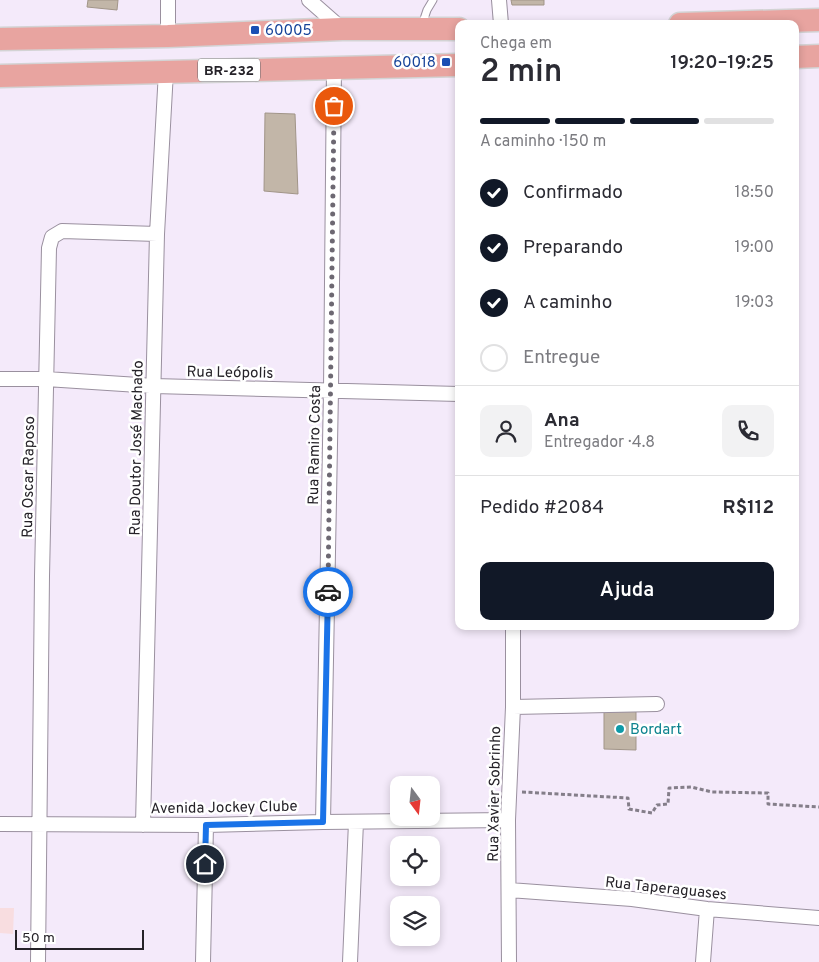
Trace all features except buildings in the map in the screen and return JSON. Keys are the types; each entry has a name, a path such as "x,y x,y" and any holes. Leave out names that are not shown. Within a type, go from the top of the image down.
{"highway":[{"path":"799,21 819,20"},
{"path":"0,39 168,36 342,29 455,29"},
{"path":"799,57 819,56"},
{"name":"BR-232","path":"0,76 455,66"}],"street":[{"path":"168,0 168,36"},
{"path":"310,0 342,29"},
{"path":"499,0 501,20"},
{"name":"Rua Ramiro Costa","path":"323,822 331,390 334,68"},
{"name":"Rua Doutor José Machado","path":"144,825 157,234 166,72"},
{"name":"Rua Oscar Raposo","path":"38,962 49,248 52,237 62,231 157,234"},
{"name":"Rua Leópolis","path":"0,379 154,386 455,394"},
{"name":"Rua Xavier Sobrinho","path":"509,962 508,820 513,707 513,630"},
{"path":"513,707 657,704"},
{"name":"Avenida Jockey Clube","path":"0,824 206,825 508,820"},
{"path":"350,962 356,822"},
{"path":"203,962 206,825"},
{"name":"Rua Taperaguases","path":"509,890 632,899 707,909 819,918"},
{"path":"703,962 707,909"}],"lane":[{"path":"421,29 427,10 433,0"}],"path":[{"path":"509,790 628,798 629,809 652,813 657,805 668,804 669,788 692,787 712,792 768,793 768,804 819,807"}],"shaded area":[{"path":"0,908 14,908 13,934 0,933"}],"way so far":[{"path":"328,592 334,106"}],"place":[{"name":"60005","path":"255,30"},
{"name":"60018","path":"446,62"},
{"name":"Bordart","path":"620,729"}],"route":[{"path":"205,864 206,825 323,822 328,592"}]}
